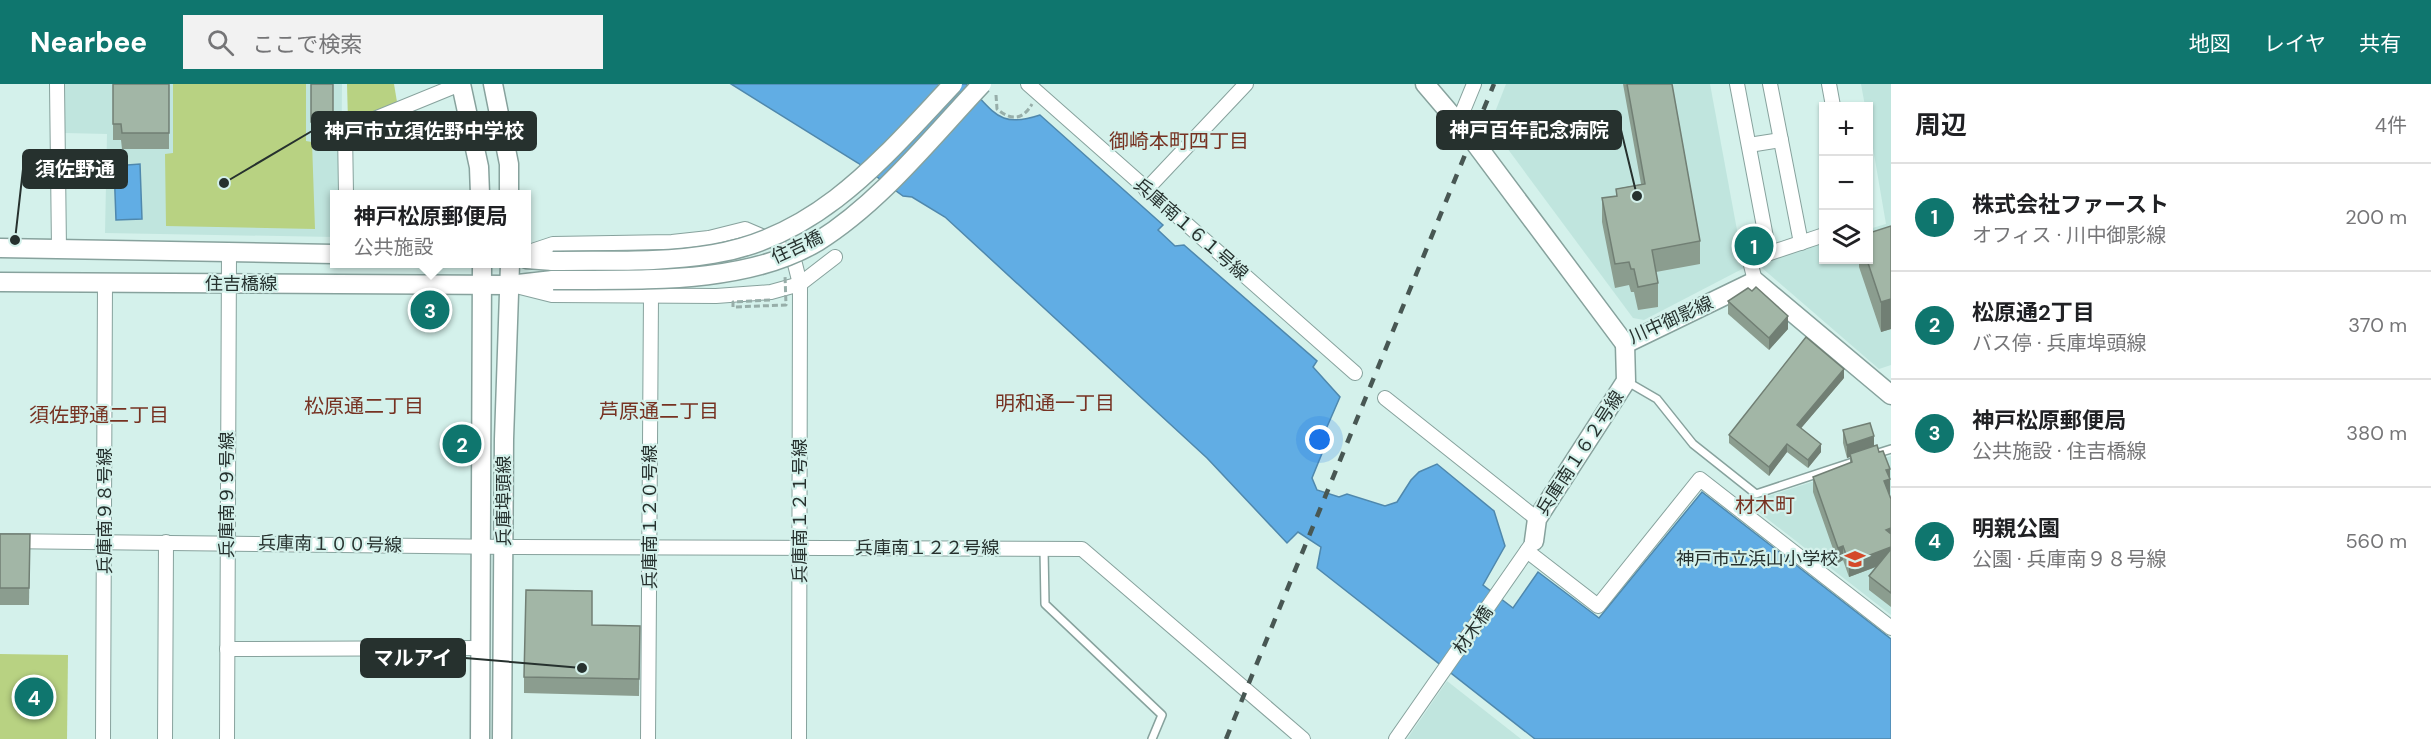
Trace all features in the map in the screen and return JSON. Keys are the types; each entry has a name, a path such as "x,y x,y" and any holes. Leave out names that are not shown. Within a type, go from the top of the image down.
{"street":[{"path":"57,84 59,249"},
{"path":"346,190 345,131 461,84 479,167 480,190"},
{"path":"493,84 509,164 509,190"},
{"name":"住吉橋","path":"531,259 673,259 715,254 768,239 807,220 844,194 953,84"},
{"name":"兵庫南１６１号線","path":"1028,84 1355,373"},
{"path":"1146,190 1246,84"},
{"name":"川中御影線","path":"1425,84 1458,123 1625,344 1755,281"},
{"path":"1458,123 1474,84"},
{"path":"1737,84 1769,253"},
{"path":"1770,84 1800,243"},
{"path":"1829,84 1832,102"},
{"name":"住吉橋","path":"509,285 553,280 676,279 717,275 774,260 816,242 857,213 991,86"},
{"path":"1749,145 1780,140"},
{"path":"531,251 553,244 672,242 709,238 745,230 776,242 795,264 800,284"},
{"path":"1819,237 1758,257 1751,265 1755,281 1891,395"},
{"name":"住吉橋線","path":"0,248 330,254"},
{"name":"兵庫南９９号線","path":"227,739 229,252"},
{"path":"509,285 552,295 716,296 760,293 800,284 835,257"},
{"name":"兵庫埠頭線","path":"480,739 482,268"},
{"name":"兵庫埠頭線","path":"502,739 504,439 510,268"},
{"name":"住吉橋線","path":"0,282 509,285"},
{"name":"兵庫南９８号線","path":"104,739 105,282"},
{"name":"兵庫南１２１号線","path":"799,739 800,284"},
{"name":"兵庫南１２０号線","path":"648,739 651,295"},
{"name":"兵庫南１６２号線","path":"1502,588 1531,546 1536,519 1626,381 1625,344"},
{"path":"1385,398 1536,519"},
{"path":"1531,546 1598,606 1700,479 1891,628"},
{"name":"兵庫南１００号線","path":"0,541 480,546"},
{"path":"165,739 166,542"},
{"name":"兵庫南１２２号線","path":"480,546 1082,549 1303,739"},
{"name":"材木橋","path":"1396,739 1502,588"},
{"path":"227,649 480,648"}],"lane":[{"path":"1626,381 1657,399 1693,444 1756,494 1891,449"},
{"path":"1044,549 1045,604 1162,715 1152,739"}],"path":[{"path":"991,86 997,110 1006,117 1018,118 1026,114 1032,103"},
{"path":"770,300 733,302 733,307 786,305 786,273"}],"shaded area":[{"path":"64,84 342,84 341,190 330,190 330,237 105,233 107,134 65,133"},
{"path":"1506,84 1710,84 1744,268 1644,320 1633,318 1490,125"},
{"path":"1861,84 1891,84 1891,365 1879,369 1762,268 1765,260 1819,244 1819,264 1873,264 1873,228 1886,224 1873,148 1873,102 1864,102"},
{"name":"神戸市立浜山小学校","path":"1891,456 1891,615 1747,503"},
{"path":"1447,681 1521,739 1407,739"}],"green space":[{"path":"173,84 306,84 306,141 312,142 315,229 166,226 165,154 173,153"},
{"path":"347,84 394,84 397,102 348,121"},
{"path":"0,654 68,655 67,739 0,739"}],"water":[{"path":"731,84 966,84 991,110 1006,119 1026,119 1040,115 1163,225 1158,230 1175,246 1184,245 1317,361 1313,367 1340,397 1320,443 1325,446 1312,478 1317,490 1339,497 1347,494 1385,506 1397,502 1419,472 1437,464 1494,511 1505,546 1483,585 1513,608 1538,572 1599,618 1702,492 1891,639 1891,739 1535,739 1317,568 1321,547 1298,532 1287,543 1207,458 945,217 912,197 903,196 858,163"},
{"path":"140,164 142,219 116,220 114,166"}],"building":[{"path":"113,84 169,84 169,133 122,133 121,124 113,124"},
{"path":"311,84 333,84 333,122 311,122"},
{"path":"1627,84 1672,84 1700,241 1652,250 1658,283 1638,287 1634,269 1631,269 1629,262 1615,264 1602,198 1617,196 1616,189 1645,184"},
{"path":"1891,226 1891,299 1881,302 1868,264 1873,264 1873,232"},
{"path":"1757,228 1759,239 1745,243 1743,230"},
{"path":"1756,287 1788,316 1769,338 1728,301 1748,288 1752,291"},
{"path":"1806,337 1844,369 1797,425 1821,444 1808,460 1787,444 1769,467 1729,435"},
{"path":"1870,423 1874,436 1847,445 1843,430"},
{"path":"1877,445 1879,452 1883,451 1890,469 1886,470 1890,479 1884,481 1891,499 1891,528 1886,530 1891,534 1891,547 1849,563 1843,546 1838,548 1813,477 1852,462 1850,454"},
{"path":"0,534 30,534 29,588 0,588"},
{"path":"1891,549 1891,593 1869,576"},
{"path":"526,590 592,591 592,625 640,626 639,679 524,677"}],"railway":[{"path":"1226,739 1494,84"}],"place":[{"name":"神戸市立須佐野中学校","path":"224,183"},
{"name":"神戸百年記念病院","path":"1637,196"},
{"name":"須佐野通","path":"15,240"},
{"name":"株式会社ファースト","path":"1754,246"},
{"name":"神戸松原郵便局","path":"430,310"},
{"name":"松原通2丁目","path":"462,444"},
{"name":"神戸市立浜山小学校","path":"1855,559"},
{"name":"マルアイ","path":"582,668"},
{"name":"明親公園","path":"34,697"}],"district":[{"name":"御崎本町四丁目","path":"1179,141"},
{"name":"明和通一丁目","path":"1055,403"},
{"name":"松原通二丁目","path":"364,406"},
{"name":"芦原通二丁目","path":"659,411"},
{"name":"須佐野通二丁目","path":"99,415"},
{"name":"材木町","path":"1765,505"}]}
